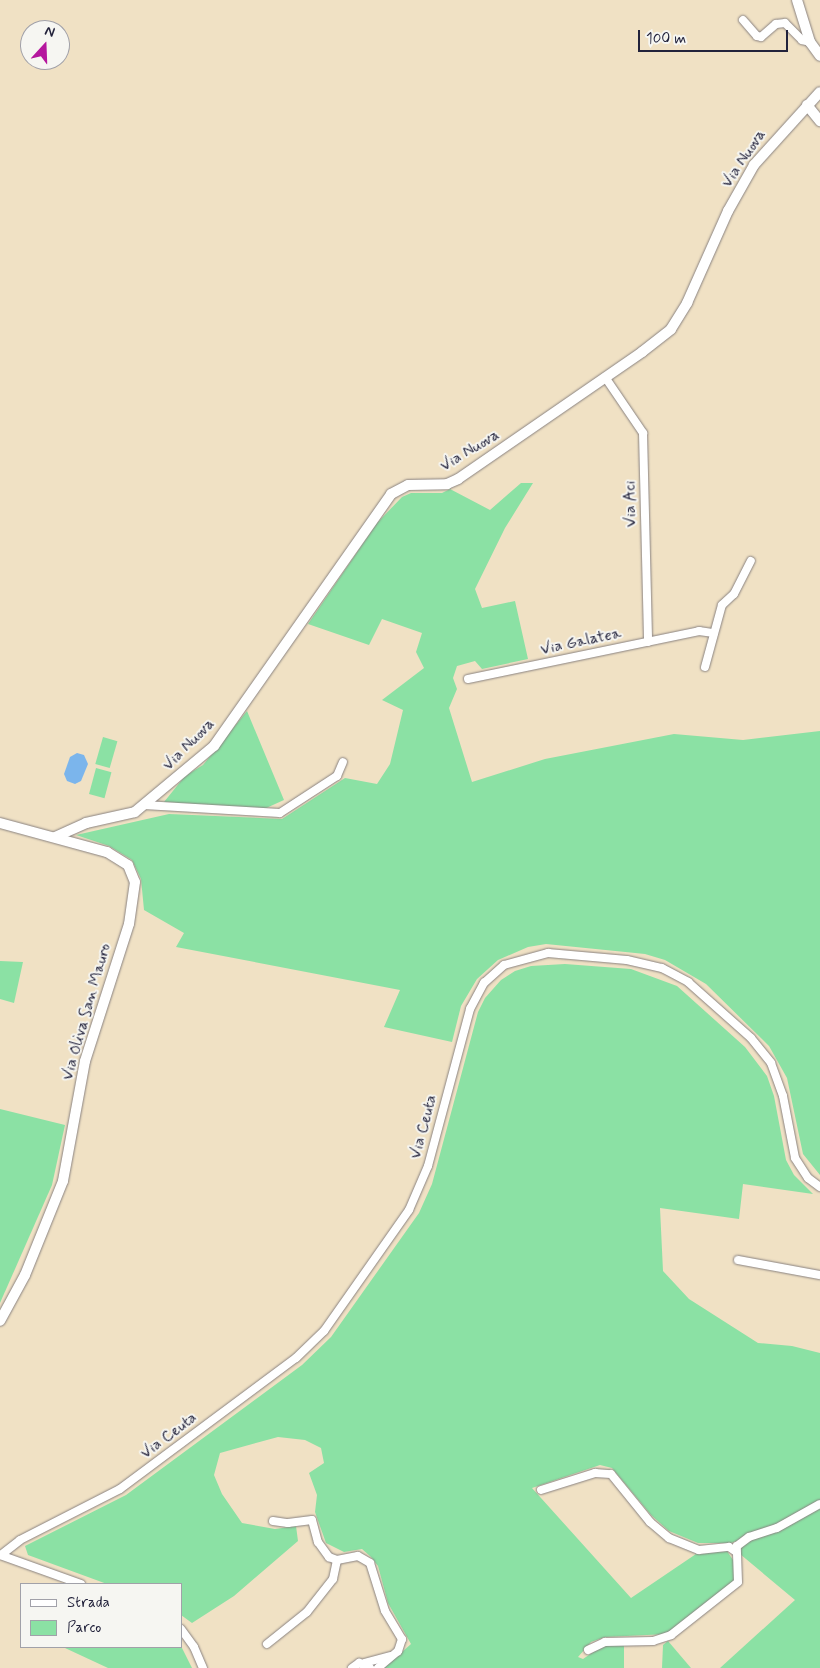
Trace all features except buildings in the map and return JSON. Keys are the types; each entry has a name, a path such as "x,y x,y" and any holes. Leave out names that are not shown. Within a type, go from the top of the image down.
{"street":[{"path":"797,0 810,42 820,56"},
{"path":"743,20 757,36 761,37 776,24 785,23 802,40 810,42"},
{"name":"Via Nuova","path":"55,838 86,823 119,818 144,806 214,746 391,494 408,485 447,484 458,479 642,352 677,321 742,184 768,146 820,92"},
{"path":"807,105 820,121"},
{"name":"Via Aci","path":"604,377 643,433 648,642"},
{"path":"705,666 722,605 734,594 750,561"},
{"name":"Via Galatea","path":"468,679 699,631 714,633"},
{"path":"144,806 280,813 337,776 343,762"},
{"name":"Via Oliva San Mauro","path":"0,824 107,852 128,865 135,882 134,904 85,1061 63,1181 25,1275 0,1321"},
{"name":"Via Ceuta","path":"0,1555 20,1540 120,1489 296,1358 324,1331 409,1210 428,1166 470,1009 484,983 504,965 548,954 627,960 662,968 688,982 750,1038 771,1063 783,1096 795,1158 808,1178 820,1187"},
{"path":"738,1260 820,1275"},
{"path":"541,1490 595,1473 611,1474 650,1522 669,1538 698,1550 729,1547 735,1551"},
{"path":"735,1551 749,1538 777,1528 820,1504"},
{"path":"273,1521 288,1524 312,1520 322,1550 337,1560 358,1556 370,1564 385,1611 402,1640 402,1646 378,1668"},
{"path":"588,1650 604,1642 653,1641 671,1635 738,1582 735,1551"},
{"path":"0,1555 78,1583"},
{"path":"267,1644 307,1612 333,1579 337,1560"},
{"path":"182,1630 194,1647 203,1668"},
{"path":"352,1668 367,1666 392,1656"}],"green space":[{"path":"521,483 533,483 505,528 475,589 482,608 515,601 528,659 482,669 475,661 457,666 453,678 457,689 449,708 472,782 545,759 674,734 743,740 820,731 820,1175 803,1154 787,1078 769,1046 706,984 665,960 645,954 546,944 528,947 498,960 477,979 461,1006 452,1042 384,1027 400,990 176,947 184,933 144,910 141,879 132,860 109,846 76,835 169,814 282,819 345,778 377,784 390,764 403,710 382,700 424,668 416,652 422,633 382,619 369,645 308,624 377,523 402,497 411,493 442,493 450,489 490,510"},
{"path":"247,711 284,800 264,809 164,802 185,776 203,765"},
{"path":"103,737 117,741 110,768 95,764"},
{"path":"96,768 111,772 104,798 89,794"},
{"path":"0,961 23,962 14,1003 0,999"},
{"path":"565,964 631,969 677,986 745,1047 767,1076 774,1096 786,1160 794,1175 813,1194 743,1184 739,1219 660,1208 663,1271 689,1299 758,1343 792,1346 820,1353 820,1501 774,1527 731,1543 698,1543 669,1531 651,1515 612,1468 600,1465 532,1488 631,1598 696,1554 727,1551 735,1563 736,1579 668,1634 605,1637 591,1642 578,1657 583,1659 605,1644 624,1643 624,1668 384,1668 411,1644 388,1603 378,1566 371,1557 362,1549 344,1552 326,1543 315,1512 317,1495 309,1473 324,1463 321,1448 305,1440 278,1437 220,1453 214,1475 222,1494 242,1523 275,1529 296,1526 298,1541 234,1596 192,1623 182,1616 182,1583 104,1583 28,1555 25,1546 126,1495 302,1365 331,1337 419,1213 432,1184 478,1012 485,998 501,980 515,971 531,966"},
{"path":"0,1109 65,1125 52,1185 0,1303"},
{"path":"820,1508 820,1668 720,1668 795,1600 740,1554 741,1548 749,1540"},
{"path":"668,1641 691,1668 662,1668 663,1645"},
{"path":"65,1648 182,1648 192,1668 108,1668"}],"water":[{"path":"77,753 84,755 88,764 81,781 75,784 67,781 64,774 70,757"}]}
